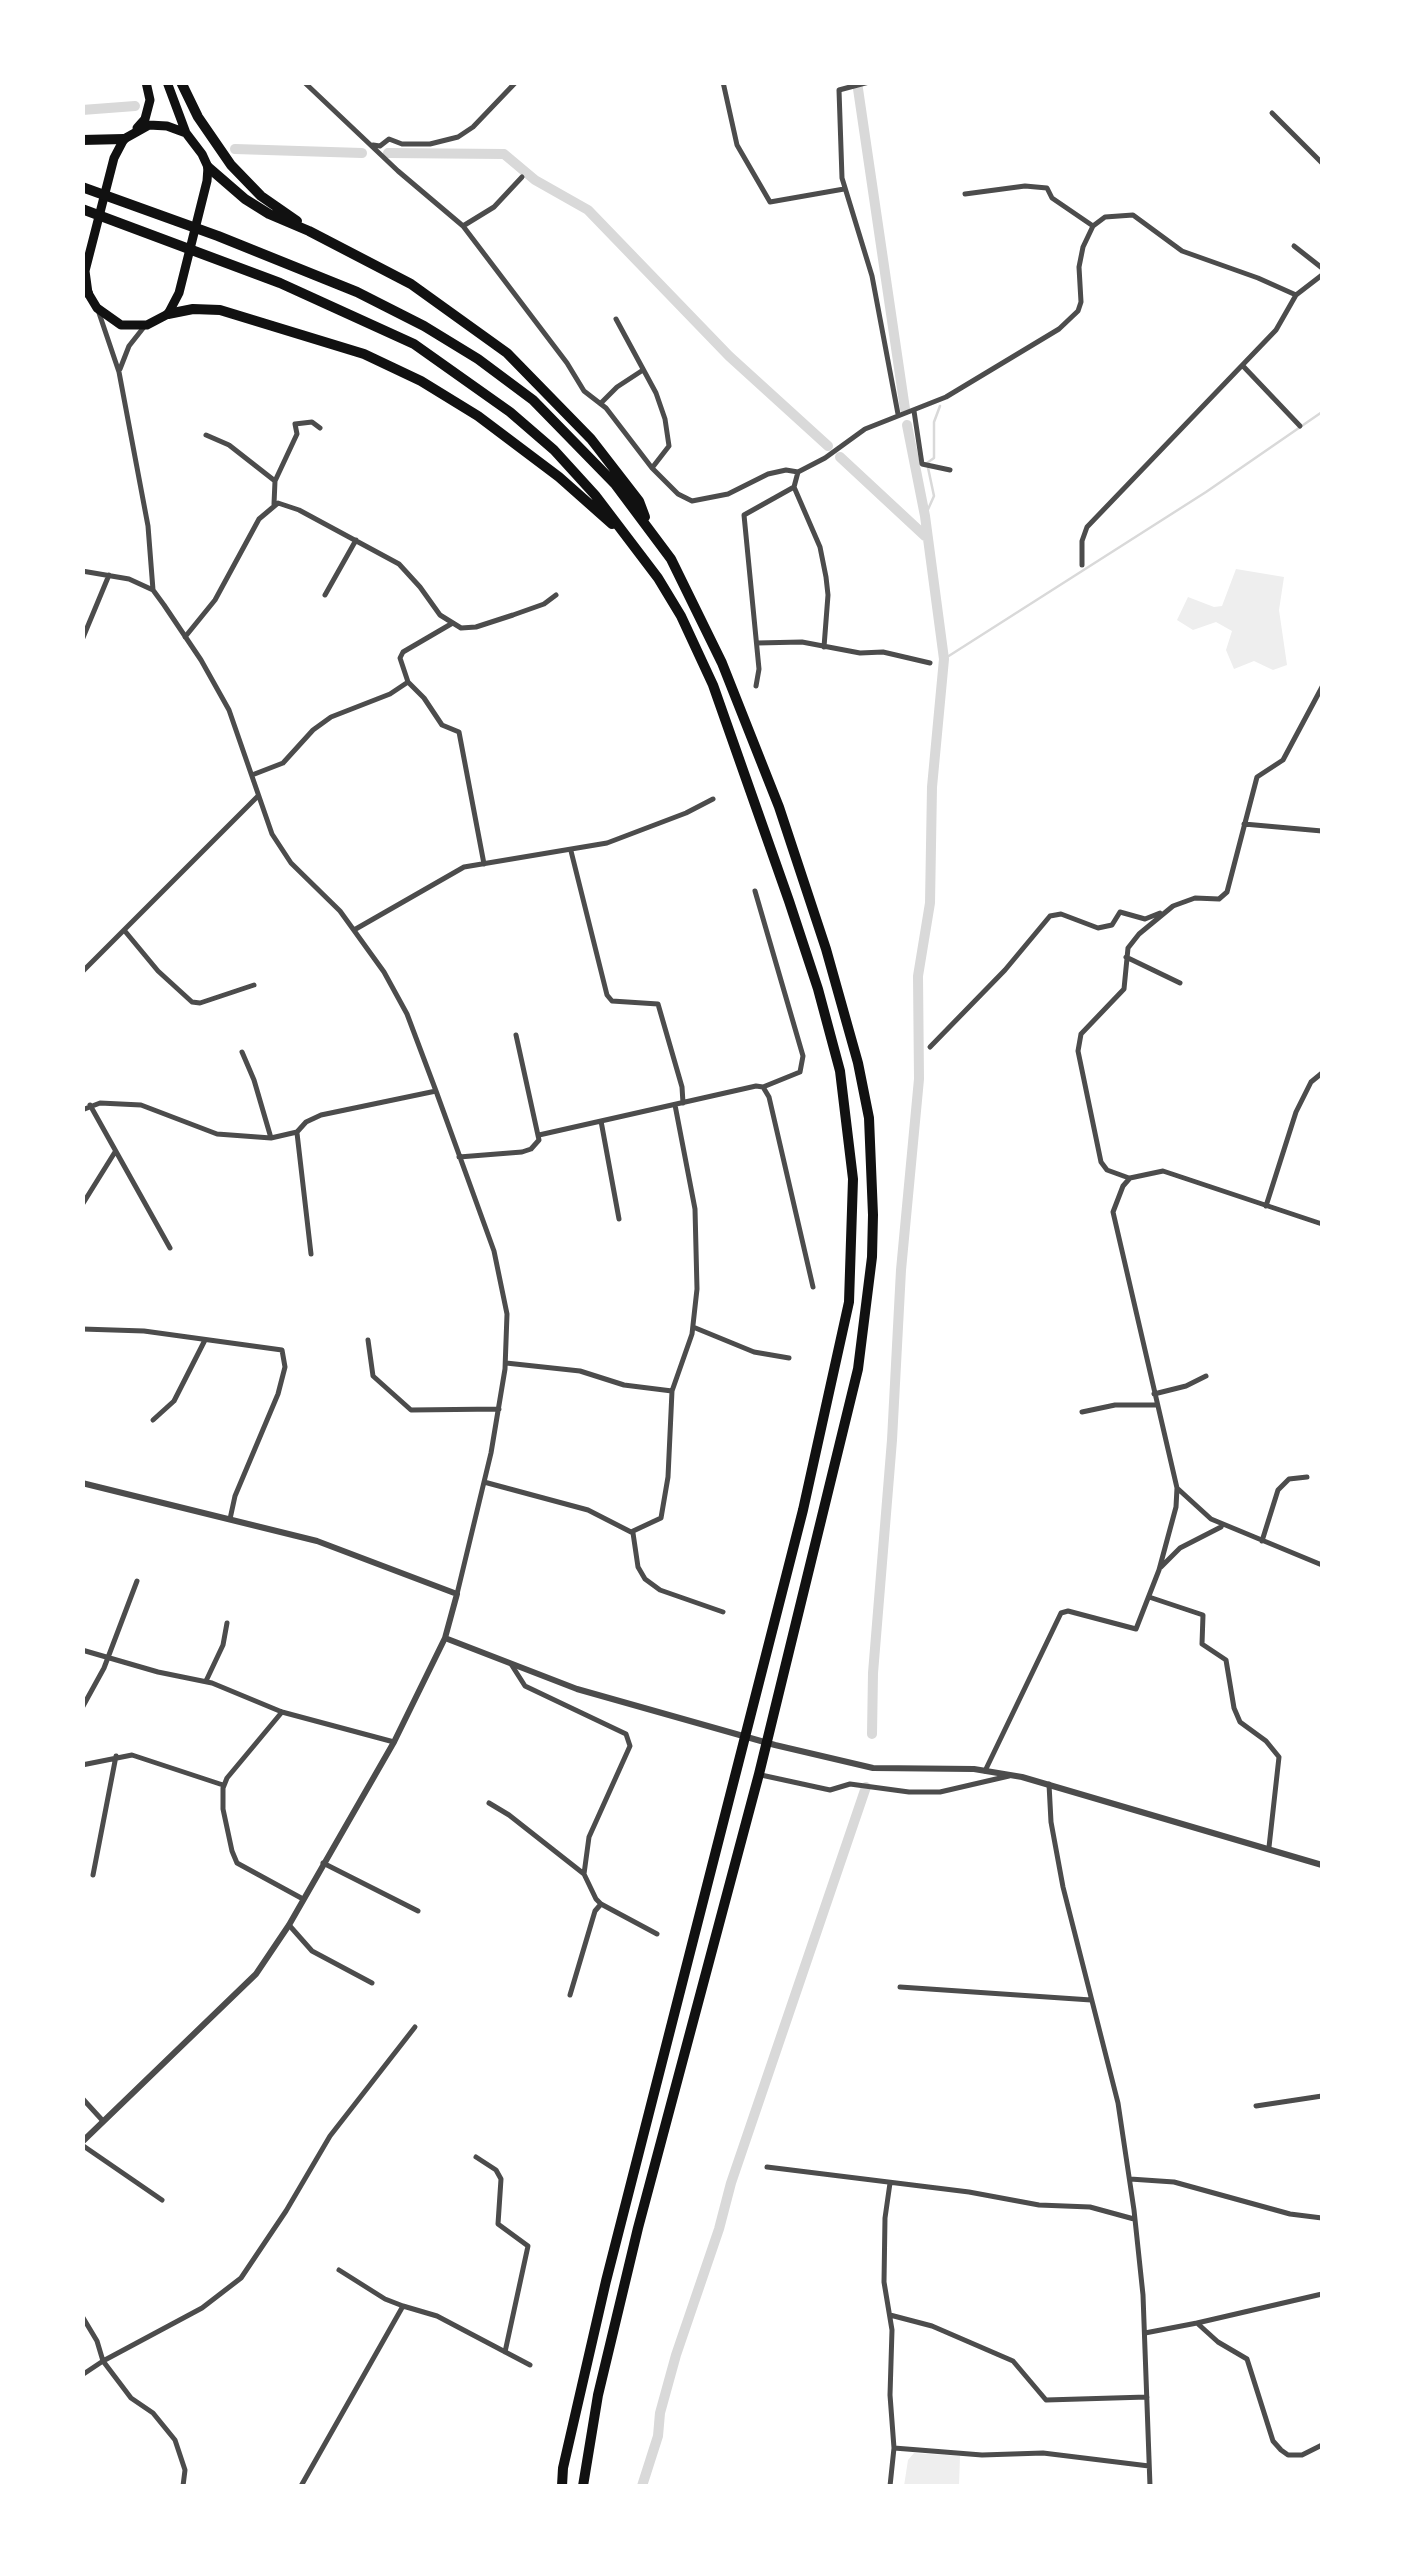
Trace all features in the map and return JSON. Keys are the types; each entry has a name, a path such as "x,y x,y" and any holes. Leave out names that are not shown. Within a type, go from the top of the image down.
{"highway":[{"path":"181,82 198,117 238,174 309,230"},
{"path":"82,140 124,138"},
{"path":"208,168 269,214 309,230 412,284 507,354 592,439 639,501 649,527"},
{"path":"86,188 357,292 424,326 478,359 532,400 614,484 670,559 722,662 778,807 844,1007 869,1118 872,1257 858,1369 759,1774 638,2228 598,2395 584,2486"},
{"path":"83,209 348,311 414,344 464,377 554,450 632,542 681,616 712,685 818,988 840,1071 853,1179 853,1236 848,1302 825,1420 606,2280 560,2486"},
{"path":"168,314 193,309 220,310 266,322 364,354 421,381 478,416 560,478 632,542"}],"main road":[{"path":"136,130 145,119 150,100 146,82"},
{"path":"168,82 186,133 208,168 179,293 168,314 146,324 121,324 97,308 85,290 85,271 114,158 124,138 148,125 186,133"}],"street":[{"path":"304,82 462,226 591,399 603,401 652,468 678,494 692,501 728,494 768,474 798,472 865,429 946,397 1072,320 1081,302 1078,267 1082,247 1093,226 1105,217 1133,215 1182,250 1296,295"},
{"path":"370,144 380,146 389,139 406,144 452,140 474,126 516,82"},
{"path":"722,82 737,144 770,202 844,188"},
{"path":"866,83 840,88 838,94 844,188 872,276 898,414"},
{"path":"1272,113 1322,163"},
{"path":"462,226 494,207 522,177"},
{"path":"965,194 1025,186 1047,188 1052,198 1093,226"},
{"path":"1082,565 1086,527 1243,366 1284,321 1296,295 1322,272 1294,246"},
{"path":"97,308 119,372 148,526 153,590"},
{"path":"616,319 660,404 669,438 667,450 652,468"},
{"path":"119,372 129,346 146,324"},
{"path":"1243,366 1300,426"},
{"path":"603,401 643,370"},
{"path":"914,411 922,464 950,470"},
{"path":"185,637 215,600 251,532 274,504 275,480 294,444 298,430 295,424 312,422 320,428"},
{"path":"206,435 229,446 275,480"},
{"path":"798,472 794,487 820,547 826,577 824,647"},
{"path":"756,686 759,668 744,516 794,487"},
{"path":"274,504 288,505 406,570 440,615 452,624 469,628 484,624 544,604 556,595"},
{"path":"324,596 356,540"},
{"path":"82,571 129,578 153,590 221,694 272,834 284,855 354,930 400,1000 500,1276 507,1314 506,1362 499,1409 457,1594 445,1638 394,1742 256,1974 82,2144 162,2200"},
{"path":"82,640 110,575"},
{"path":"452,624 401,654 400,664 408,682 444,727 459,732 484,864"},
{"path":"757,643 782,641 884,652 930,662"},
{"path":"252,776 283,763 326,720 390,694 408,682"},
{"path":"930,1047 1050,916 1062,914 1098,928 1112,925 1120,912 1146,919 1188,899 1224,896 1257,776 1283,760 1322,686"},
{"path":"82,972 258,796"},
{"path":"354,930 450,874 627,837 713,800"},
{"path":"1244,824 1322,831"},
{"path":"571,851 607,995 612,1001 658,1004 684,1103"},
{"path":"539,1135 763,1087 800,1072 804,1056 754,891"},
{"path":"1173,906 1133,941 1126,957 1124,988 1082,1034 1078,1051 1102,1162 1106,1170 1130,1178 1163,1171 1178,1174 1322,1224"},
{"path":"124,930 158,971 192,1002 200,1003 254,984"},
{"path":"1126,957 1180,983"},
{"path":"458,1157 522,1152 536,1146 539,1135 516,1035"},
{"path":"242,1052 271,1138"},
{"path":"1266,1206 1296,1112 1311,1082 1322,1073"},
{"path":"763,1087 769,1097 812,1287"},
{"path":"82,1110 90,1105 140,1105 217,1134 271,1138 297,1132 306,1122 322,1115 436,1091"},
{"path":"90,1105 170,1248"},
{"path":"633,1532 662,1516 672,1391 694,1328 695,1209 675,1105"},
{"path":"601,1121 619,1219"},
{"path":"297,1132 311,1254"},
{"path":"82,1205 116,1150"},
{"path":"984,1770 1061,1612 1136,1629 1159,1570 1176,1508 1177,1488 1113,1220 1114,1205 1130,1178"},
{"path":"694,1328 754,1352 789,1358"},
{"path":"82,1330 144,1332 278,1348 285,1359 278,1394 230,1519"},
{"path":"153,1420 174,1401 204,1340"},
{"path":"368,1340 373,1376 410,1410 499,1409"},
{"path":"506,1362 580,1371 624,1385 672,1391"},
{"path":"1154,1394 1206,1376"},
{"path":"1082,1412 1135,1403 1157,1405"},
{"path":"1262,1540 1278,1490 1289,1479 1306,1478"},
{"path":"484,1482 588,1510 633,1532"},
{"path":"82,1483 357,1554 457,1594"},
{"path":"1177,1488 1202,1514 1224,1526 1322,1565"},
{"path":"1159,1570 1180,1548 1224,1526"},
{"path":"633,1532 644,1580 660,1590 723,1612"},
{"path":"82,1708 108,1658 137,1581"},
{"path":"1149,1596 1204,1615 1202,1644 1226,1660 1240,1722 1266,1741 1278,1757 1269,1847"},
{"path":"206,1681 228,1624"},
{"path":"445,1638 577,1689 775,1746 873,1768 984,1770 1012,1775 1322,1865"},
{"path":"82,1650 173,1676 206,1681 282,1712 394,1742"},
{"path":"508,1660 525,1686 620,1730 629,1740 630,1746 589,1837 584,1874"},
{"path":"282,1712 224,1785 224,1808 235,1860 303,1900"},
{"path":"82,1765 116,1756 140,1757 224,1785"},
{"path":"93,1875 116,1756"},
{"path":"759,1774 830,1790 850,1784 930,1792 972,1787 1012,1775"},
{"path":"1049,1784 1060,1871 1118,2103 1130,2179 1145,2333 1150,2486"},
{"path":"488,1804 509,1815 584,1874 602,1904 657,1934"},
{"path":"323,1863 418,1911"},
{"path":"570,1994 595,1911 602,1904"},
{"path":"289,1924 312,1952 372,1982"},
{"path":"900,1987 1090,2000"},
{"path":"82,2375 202,2308 241,2278 286,2212 330,2136 415,2027"},
{"path":"1256,2106 1322,2096"},
{"path":"82,2098 105,2124"},
{"path":"476,2157 501,2178 498,2224 528,2246 505,2352"},
{"path":"767,2167 1040,2205 1090,2206 1135,2220"},
{"path":"1130,2179 1174,2182 1290,2214 1322,2218"},
{"path":"890,2182 884,2250 894,2448 890,2486"},
{"path":"338,2270 384,2300 437,2316 530,2364"},
{"path":"1145,2333 1322,2294"},
{"path":"301,2486 403,2306"},
{"path":"890,2315 932,2326 1013,2361 1046,2400 1147,2397"},
{"path":"82,2316 103,2360 131,2398 153,2413 177,2444 185,2470 183,2486"},
{"path":"1196,2324 1247,2359 1274,2441 1281,2450 1288,2455 1302,2455 1322,2445"},
{"path":"894,2448 982,2455 1076,2455 1150,2466"}],"shaded area":[{"path":"1236,569 1284,577 1279,610 1287,665 1273,670 1254,661 1234,669 1226,650 1232,631 1216,622 1193,630 1177,620 1188,597 1214,607 1222,606"},
{"path":"914,2453 960,2456 959,2486 904,2486 908,2460"}],"waterway":[{"path":"857,82 905,409"},
{"path":"82,110 135,106"},
{"path":"235,149 362,153"},
{"path":"388,153 504,154 535,180 588,210 729,356 828,446"},
{"path":"925,516 934,496 927,463 934,458 934,422 940,406"},
{"path":"944,659 1206,492 1322,412"},
{"path":"872,1734 901,1270 919,1079 918,976 930,903 932,787 944,659 925,516 907,425"},
{"path":"840,457 925,536"},
{"path":"642,2486 676,2355 731,2183 866,1787"}]}
